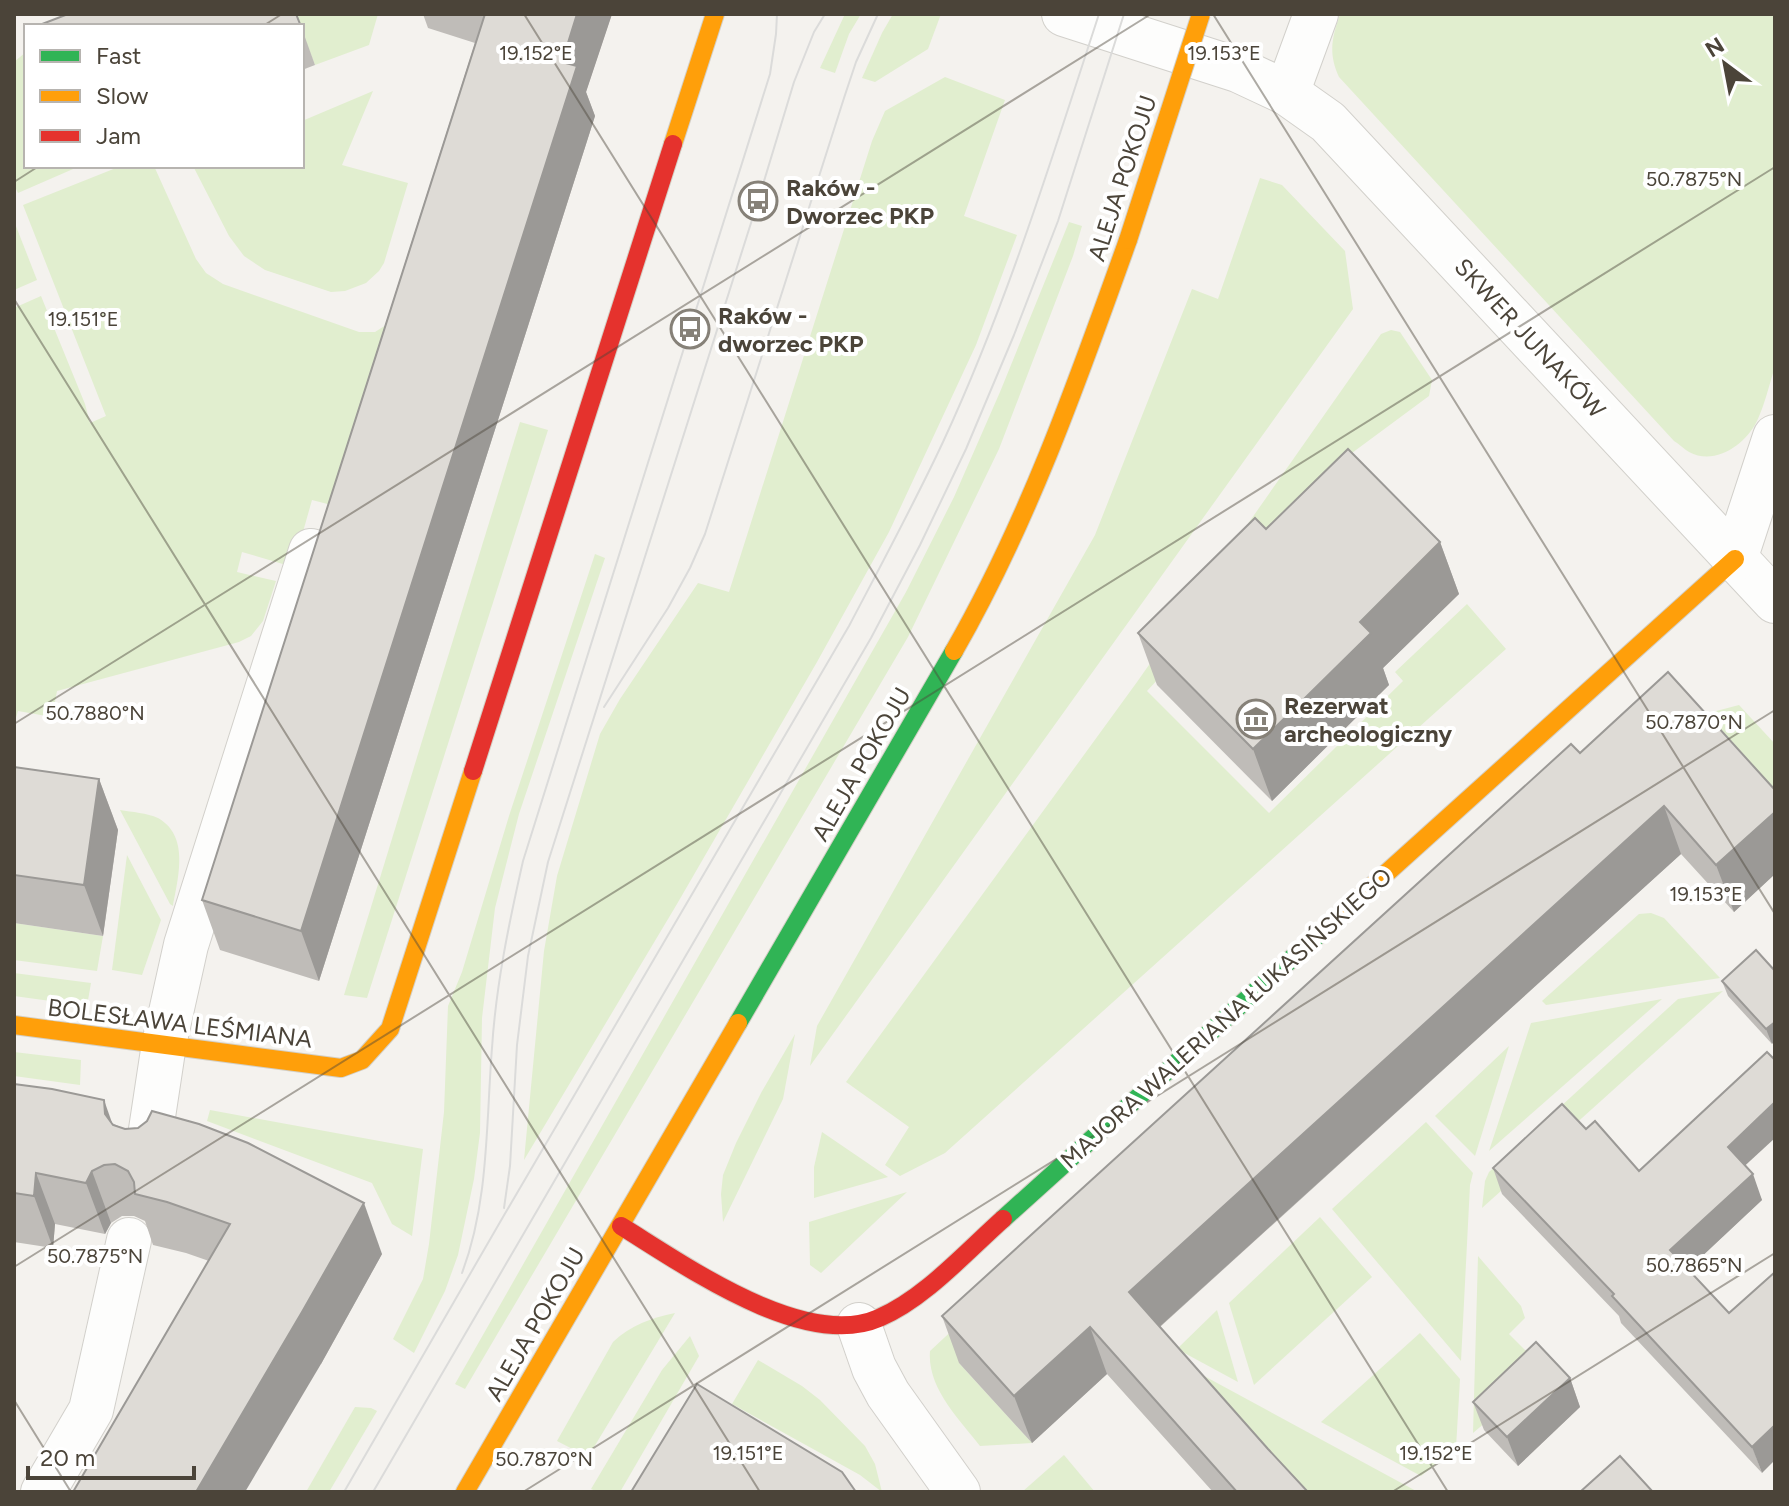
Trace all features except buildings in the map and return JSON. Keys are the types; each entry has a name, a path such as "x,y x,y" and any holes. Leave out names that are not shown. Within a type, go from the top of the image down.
{"street":[{"name":"BOLESŁAWA LEŚMIANA","path":"14,1025 341,1068 362,1060 390,1029 715,14"},
{"name":"SKWER JUNAKÓW","path":"1064,14 1238,70 1287,93 1328,122 1735,559"},
{"name":"ALEJA POKOJU","path":"465,1492 993,579 1037,481 1084,363 1128,240 1201,14"},
{"path":"1287,93 1316,14"},
{"path":"1775,437 1735,559 1775,601"},
{"path":"147,1156 164,1044 186,945 311,551"},
{"name":"MAJORA WALERIANA ŁUKASIŃSKIEGO","path":"621,1226 720,1285 792,1319 825,1325 859,1325 893,1312 922,1292 1735,559"},
{"path":"43,1492 91,1410 129,1240"},
{"path":"859,1325 874,1368 888,1394 958,1492"}],"green space":[{"path":"295,14 378,14 369,45 315,65 304,37 304,24 299,24"},
{"path":"845,14 861,14 849,34 835,73 820,68"},
{"path":"893,14 941,14 928,49 875,82 862,78 882,33"},
{"path":"1340,14 1775,14 1775,367 1760,415 1745,438 1728,451 1709,456 1689,452 1674,441 1339,77 1332,46"},
{"path":"24,54 24,168 75,168 18,193 14,185 14,62"},
{"path":"945,77 1005,100 964,216 1017,235 976,345 889,532 817,662 524,1160 544,951 557,876 600,734 698,583 729,592 872,141 885,111"},
{"path":"373,91 342,165 408,183 384,263 366,283 345,291 331,292 265,270 244,256 229,236 194,168 304,168 304,120"},
{"path":"116,168 155,168 196,259 206,273 223,284 359,332 375,332 389,323 343,508 312,500 293,567 242,552 237,572 276,581 263,621 251,636 239,642 57,691 52,717 18,711 14,724 14,308 41,296 90,423 106,416 23,205"},
{"path":"1260,178 1282,185 1345,251 1353,309 810,1066 817,1026 1095,535 1192,289 1218,299"},
{"path":"14,221 37,280 14,290"},
{"path":"1069,222 1082,226 1073,256 999,449 908,637 465,1389 455,1384 906,592 954,497"},
{"path":"1391,330 1400,332 1432,380 1429,396 1333,467 1265,564 1147,691 1269,813 1403,681 1395,672 1467,604 1506,649 945,1153 900,1176 885,1165 909,1127 846,1082 1137,682 1381,334"},
{"path":"520,422 548,430 367,998 344,995"},
{"path":"595,554 605,558 519,814 495,908 482,1018 480,1133 458,1255 445,1291 414,1353 393,1339 423,1279 429,1244 444,1112 448,1006 462,972 509,816"},
{"path":"1739,705 1775,744 1775,818 1686,719"},
{"path":"120,810 158,818 175,835 179,858 173,906 170,904"},
{"path":"127,855 161,920 142,975 112,970"},
{"path":"1651,913 1664,918 1720,978 1546,1005 1542,1001 1639,914"},
{"path":"14,923 103,936 97,971 14,960"},
{"path":"14,973 91,983 87,1006 14,996"},
{"path":"1723,991 1482,1208 1489,1172 1678,999"},
{"path":"1662,999 1489,1151 1531,1023"},
{"path":"795,1034 783,1099 723,1222 723,1175 761,1093"},
{"path":"1509,1046 1475,1156 1435,1116"},
{"path":"14,1052 81,1060 80,1085 14,1076"},
{"path":"210,1110 423,1149 412,1236 392,1224 372,1183 207,1121"},
{"path":"1426,1122 1473,1173 1461,1361 1332,1209"},
{"path":"822,1132 888,1177 814,1198 814,1167"},
{"path":"907,1192 821,1273 810,1265 809,1222"},
{"path":"1320,1217 1372,1277 1254,1385 1229,1303"},
{"path":"1478,1256 1521,1306 1525,1318 1509,1334 1546,1371 1473,1433"},
{"path":"1001,1285 959,1363 1032,1443 980,1446 939,1390 930,1365 930,1351"},
{"path":"1217,1310 1238,1382 1177,1349"},
{"path":"675,1313 588,1457 557,1441 613,1342 642,1323"},
{"path":"1420,1333 1460,1379 1456,1448 1421,1476 1321,1422"},
{"path":"690,1336 699,1356 620,1492 591,1489 662,1370"},
{"path":"1171,1358 1418,1492 1282,1492"},
{"path":"758,1360 820,1400 865,1446 875,1464 882,1492 860,1475 732,1404"},
{"path":"355,1407 377,1411 329,1492 306,1492"},
{"path":"1064,1455 1095,1492 1022,1492"}],"tram line":[{"path":"462,1273 471,1246 482,1190 497,1001 523,861 770,74 777,14"},
{"path":"504,1208 510,1166 517,1045 528,956 548,862 794,82 814,32 825,14"},
{"path":"604,707 668,608 705,534 844,98 878,14"},
{"path":"344,1492 849,626 909,511 943,442 988,337 1099,14"},
{"path":"373,1492 871,638 920,545 966,449 1058,221 1124,14"}],"traffic: fast":[{"path":"738,1023 954,651"},
{"path":"1003,1219 1340,915"}],"traffic: slow":[{"path":"673,144 715,14"},
{"path":"1128,240 1201,14"},
{"path":"954,651 1005,552 1050,450 1128,240"},
{"path":"1340,915 1735,559"},
{"path":"14,1025 341,1068 362,1060 390,1029 473,771"},
{"path":"465,1492 738,1023"}],"traffic: jam":[{"path":"473,771 673,144"},
{"path":"621,1226 745,1299 816,1323 849,1325 879,1318 912,1299 1003,1219"}],"place":[{"name":"Raków - Dworzec PKP","path":"758,201"},
{"name":"Raków - dworzec PKP","path":"690,329"},
{"name":"Rezerwat archeologiczny","path":"1256,719"}]}
